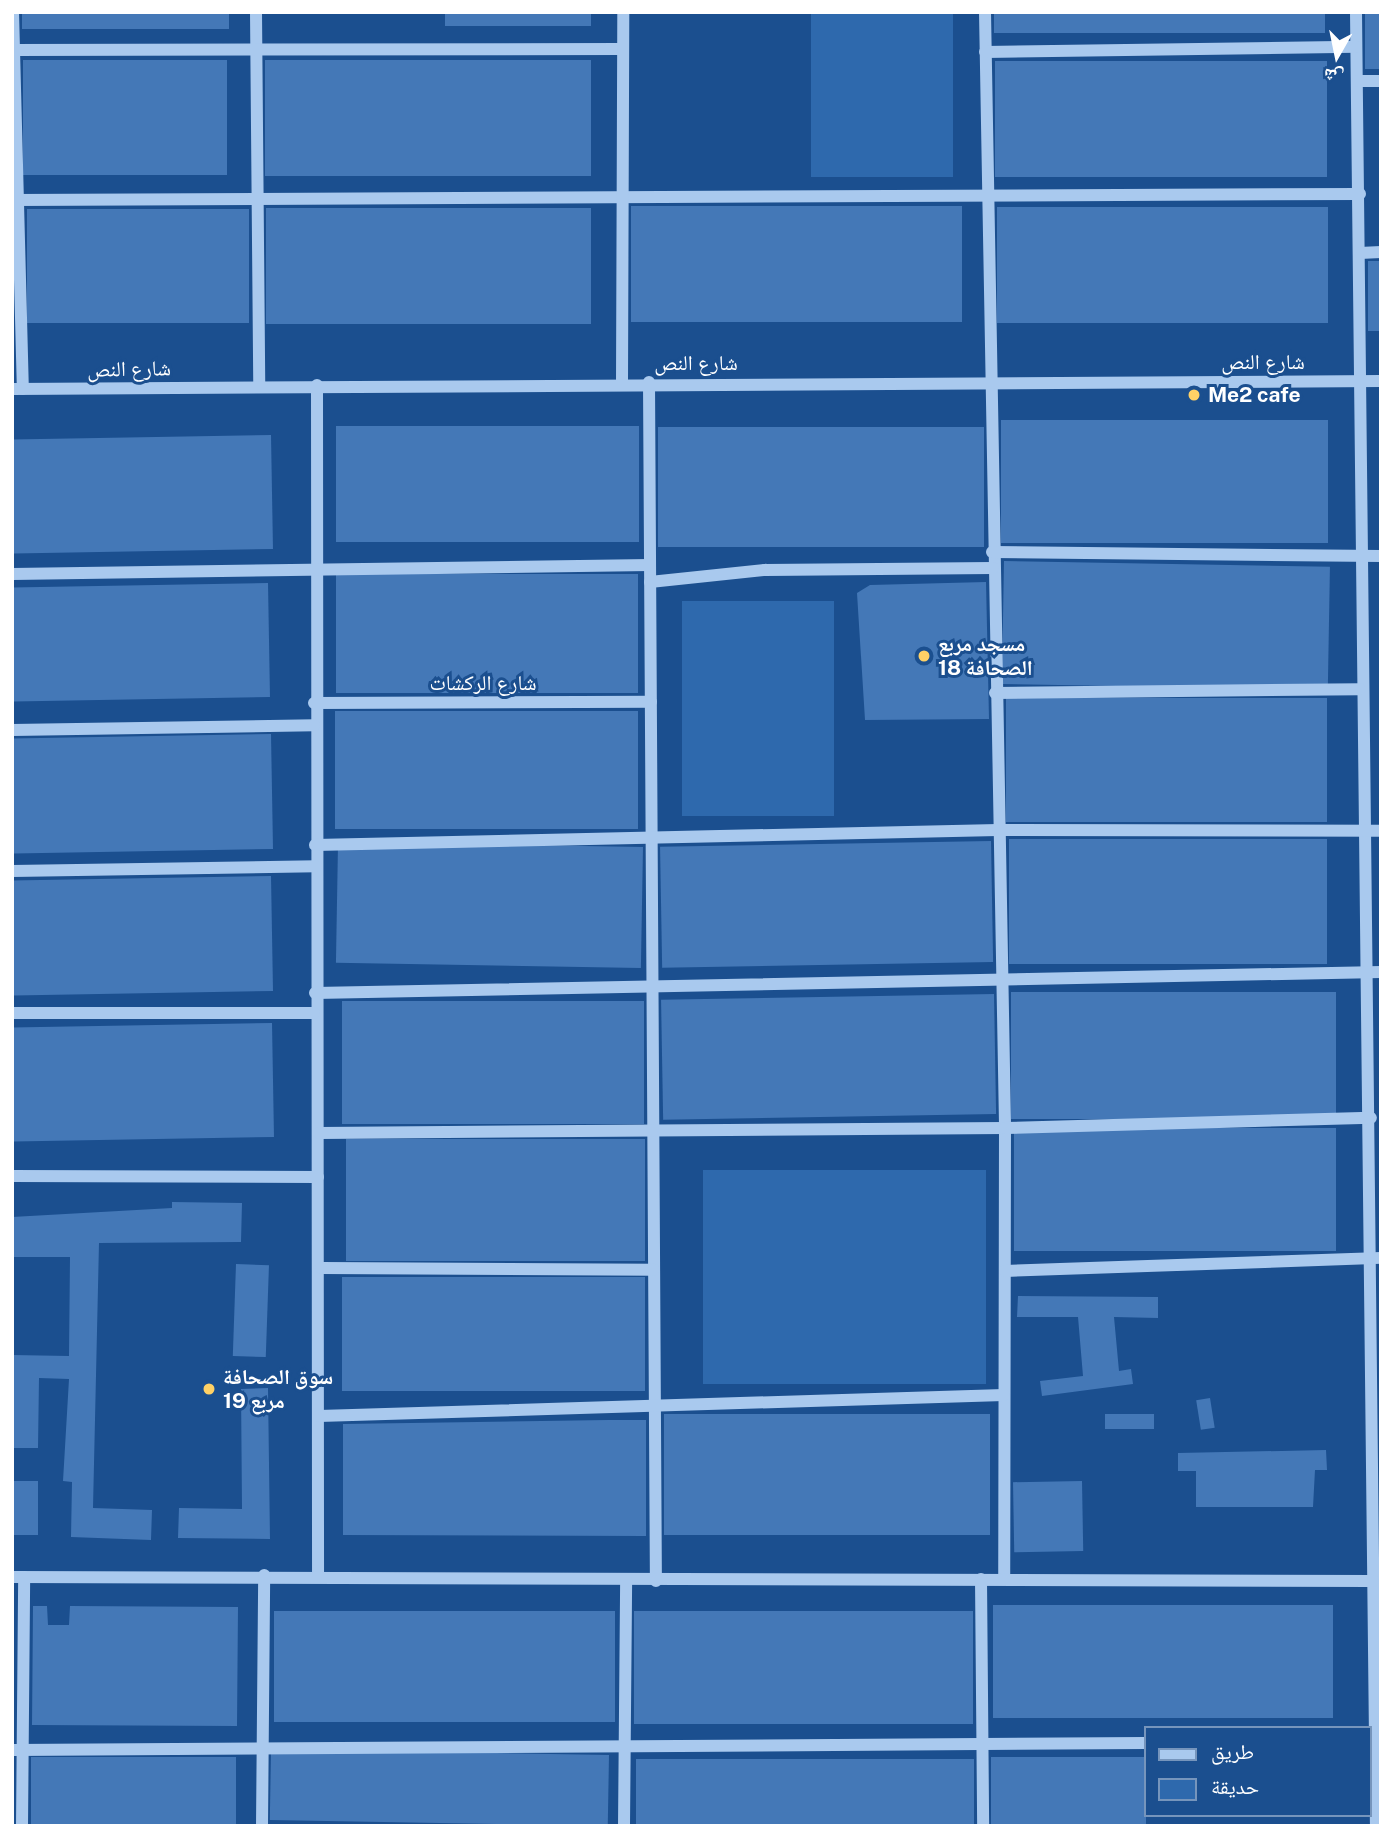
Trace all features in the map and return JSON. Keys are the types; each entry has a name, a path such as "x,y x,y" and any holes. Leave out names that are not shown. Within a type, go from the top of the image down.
{"street":[{"path":"13,12 17,389"},
{"path":"256,12 260,387"},
{"path":"622,383 623,12"},
{"path":"985,12 992,552 1005,1128 1004,1579"},
{"path":"1356,12 1364,381 1360,689 1375,1259 1373,1581 1376,1826"},
{"path":"985,52 1356,47"},
{"path":"13,50 622,49"},
{"path":"1358,81 1381,81"},
{"path":"15,200 623,200 989,193 1360,194"},
{"path":"1360,253 1381,252"},
{"name":"شارع النص","path":"17,389 649,382 1381,381"},
{"path":"649,382 656,1581"},
{"path":"317,386 314,1013 321,1268 318,1576"},
{"path":"992,552 1381,556"},
{"path":"12,574 650,565"},
{"path":"650,582 765,570 993,568"},
{"path":"995,693 1360,689"},
{"name":"شارع الركشات","path":"314,703 651,702"},
{"path":"12,730 314,725"},
{"path":"316,845 652,840 998,830 1381,831"},
{"path":"12,872 316,866"},
{"path":"315,993 653,983 1000,982 1381,972"},
{"path":"12,1013 314,1013"},
{"path":"319,1133 653,1128 1005,1128 1371,1118"},
{"path":"12,1176 318,1177"},
{"path":"1005,1271 1375,1259"},
{"path":"321,1268 654,1270"},
{"path":"319,1416 655,1410 1004,1395"},
{"path":"23,1826 18,1750 18,1577 264,1575 656,1581 1373,1581"},
{"path":"262,1826 264,1575"},
{"path":"981,1579 983,1826"},
{"path":"624,1826 626,1580"},
{"path":"18,1750 263,1753 625,1746 1144,1742"}],"green space":[{"path":"811,12 953,12 953,177 811,177"},
{"path":"682,601 834,601 834,816 682,816"},
{"path":"703,1170 986,1170 986,1384 703,1384"}],"building":[{"path":"22,12 229,12 229,29 22,29"},
{"path":"445,12 591,12 591,26 445,26"},
{"path":"994,12 1325,12 1325,33 994,33"},
{"path":"1365,12 1381,12 1381,69 1365,69"},
{"path":"23,60 227,60 227,175 23,175"},
{"path":"265,60 591,60 591,176 265,176"},
{"path":"995,61 1327,61 1327,177 995,177"},
{"path":"631,206 962,206 962,322 631,322"},
{"path":"997,207 1328,207 1328,323 997,323"},
{"path":"266,208 591,208 591,324 266,324"},
{"path":"27,209 249,209 249,323 27,323"},
{"path":"1368,261 1381,261 1381,331 1368,331"},
{"path":"1001,420 1328,420 1328,543 1001,543"},
{"path":"336,426 639,426 639,542 336,542"},
{"path":"658,427 984,427 984,547 658,547"},
{"path":"271,435 273,549 14,554 12,440"},
{"path":"1004,561 1330,567 1328,690 1002,684"},
{"path":"336,574 638,574 638,693 336,693"},
{"name":"مسجد مربع 18 الصحافة","path":"986,582 989,719 865,720 857,593 870,585"},
{"path":"268,583 270,697 14,701 12,587"},
{"path":"1006,698 1327,698 1327,822 1006,822"},
{"path":"335,711 638,711 638,829 335,829"},
{"path":"271,734 273,849 14,854 12,739"},
{"path":"1009,839 1327,839 1327,964 1009,964"},
{"path":"991,841 993,962 662,968 660,847"},
{"path":"338,842 643,847 641,968 336,963"},
{"path":"271,876 273,991 14,996 12,881"},
{"path":"1011,992 1336,992 1336,1119 1011,1119"},
{"path":"994,994 996,1114 663,1120 661,1000"},
{"path":"342,1001 644,1001 644,1124 342,1124"},
{"path":"272,1023 274,1137 14,1142 12,1028"},
{"path":"1014,1128 1336,1128 1336,1251 1014,1251"},
{"path":"346,1139 645,1139 645,1261 346,1261"},
{"path":"172,1202 242,1203 241,1242 99,1243 93,1508 152,1510 151,1540 71,1537 72,1482 63,1481 69,1379 39,1378 38,1448 12,1448 12,1355 69,1356 70,1257 12,1257 12,1217 172,1208"},
{"path":"236,1264 269,1265 266,1357 233,1356"},
{"path":"342,1277 645,1277 645,1391 342,1391"},
{"path":"1018,1296 1158,1297 1158,1318 1114,1317 1119,1371 1131,1369 1133,1384 1042,1396 1040,1381 1083,1376 1078,1317 1017,1317"},
{"path":"268,1388 270,1539 178,1538 179,1508 242,1509 241,1389"},
{"path":"1210,1398 1215,1428 1201,1430 1196,1400"},
{"path":"664,1414 990,1414 990,1535 664,1535"},
{"path":"1105,1414 1154,1414 1154,1429 1105,1429"},
{"path":"646,1420 646,1536 343,1535 343,1424"},
{"path":"1326,1450 1327,1470 1315,1470 1313,1507 1196,1507 1196,1471 1178,1471 1178,1453"},
{"path":"12,1481 38,1481 38,1535 12,1535"},
{"path":"1082,1481 1083,1551 1014,1552 1013,1482"},
{"path":"993,1605 1333,1605 1333,1718 993,1718"},
{"path":"33,1606 47,1606 48,1625 69,1625 70,1606 238,1607 237,1726 32,1725"},
{"path":"274,1611 615,1611 615,1722 274,1722"},
{"path":"634,1611 973,1611 973,1724 634,1724"},
{"path":"271,1749 609,1755 608,1826 270,1820"},
{"path":"31,1757 236,1757 236,1826 31,1826"},
{"path":"991,1757 1144,1757 1146,1826 991,1826"},
{"path":"636,1759 974,1759 974,1826 636,1826"}],"place":[{"name":"Me2 cafe","path":"1194,395"},
{"name":"مسجد مربع 18 الصحافة","path":"924,656"},
{"name":"سوق الصحافة مربع 19","path":"209,1389"}]}
